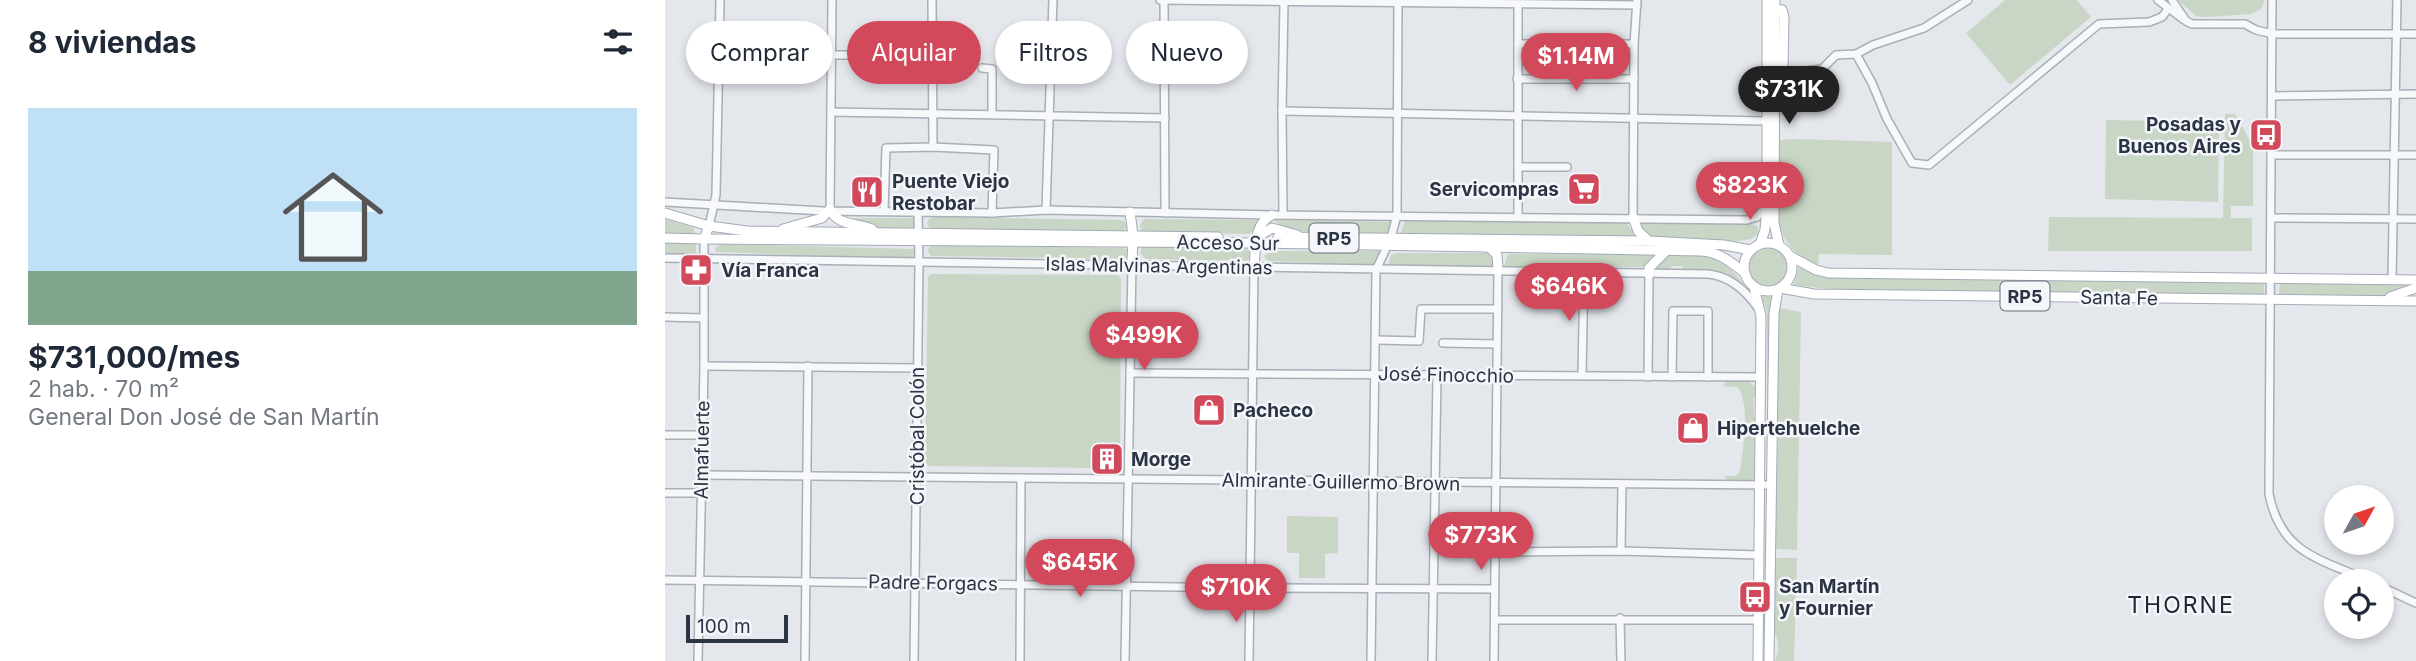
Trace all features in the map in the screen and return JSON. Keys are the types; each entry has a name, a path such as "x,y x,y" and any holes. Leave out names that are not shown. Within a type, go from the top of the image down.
{"main road":[{"path":"1771,5 1782,10 1784,17 1783,70 1774,103"},
{"path":"1745,273 1745,261 1751,250 1761,244 1779,245 1774,223 1771,5"},
{"path":"1761,244 1767,205 1765,121 1771,5"},
{"path":"776,232 822,218 830,209 832,215 842,221 880,232"},
{"path":"1130,212 1132,264"},
{"name":"RP5","path":"665,213 709,226"},
{"path":"1254,267 1262,222 1272,215"},
{"path":"1633,217 1638,231 1649,241"},
{"path":"704,239 709,226"},
{"name":"Acceso Sur","path":"709,226 747,231 880,232 917,236"},
{"name":"Acceso Sur","path":"704,239 917,236 1389,242 1649,241 1724,245 1751,250"},
{"name":"RP5","path":"665,238 704,239"},
{"name":"Acceso Sur","path":"1257,240 1304,238 1489,247 1711,252 1745,273"},
{"name":"RP5","path":"1779,245 1790,256"},
{"path":"1489,247 1497,255 1499,270"},
{"path":"1649,274 1649,268 1666,250"},
{"path":"1769,661 1774,313 1779,289 1790,278 1790,256"},
{"name":"Santa Fe","path":"1790,256 1816,270 1828,273 2416,280"},
{"name":"RP5","path":"1745,273 1754,287 1767,291 1779,289"},
{"path":"1754,287 1761,316 1758,661"},
{"path":"2382,300 2416,288"},
{"name":"Santa Fe","path":"1779,289 1814,294 2416,301"}],"street":[{"path":"709,226 715,205 717,170 720,0"},
{"path":"832,0 832,21"},
{"path":"932,0 932,21"},
{"path":"1047,210 1053,0"},
{"path":"1165,213 1162,0 1612,5 1637,3 1634,44 1633,217"},
{"path":"1612,5 1627,0"},
{"path":"1779,85 1784,89 1798,72 1822,69 1836,55 1856,54 1924,28 1968,0"},
{"path":"2158,0 2186,21 2198,26 2245,24 2273,34 2416,34"},
{"path":"2172,0 2186,21"},
{"path":"2272,0 2269,494 2276,521 2297,547 2343,569"},
{"path":"2392,279 2397,0"},
{"path":"1283,214 1284,2"},
{"path":"1371,661 1376,270 1389,242 1397,215 1398,3"},
{"path":"1518,4 1518,216"},
{"path":"1856,54 1872,82 1887,120 1912,163 1929,164 2099,24 2149,22 2162,17 2168,9"},
{"path":"1518,44 1634,44"},
{"path":"982,68 992,69 992,114"},
{"path":"1517,79 1634,79"},
{"path":"830,209 831,84"},
{"path":"932,84 933,147"},
{"path":"2272,96 2416,94"},
{"path":"1282,111 1765,121"},
{"path":"831,112 1165,118"},
{"path":"884,211 886,148 933,147 994,150 992,213"},
{"path":"2271,156 2416,155"},
{"path":"1518,167 1567,167"},
{"path":"665,202 992,213 1047,210 1272,215 1752,219 1762,214 1767,205"},
{"name":"Cristóbal Colón","path":"914,661 918,211"},
{"path":"2271,218 2416,219"},
{"name":"Almafuerte","path":"698,661 704,239"},
{"name":"Islas Malvinas Argentinas","path":"665,258 1716,275 1743,290 1761,316"},
{"path":"1125,661 1132,264"},
{"path":"1249,661 1254,267"},
{"path":"1494,661 1499,270"},
{"path":"1582,375 1584,271"},
{"path":"1649,274 1649,377"},
{"path":"1377,340 1419,341 1421,309 1498,309"},
{"path":"1672,377 1673,311 1709,311 1708,377"},
{"path":"665,317 704,318"},
{"path":"1443,343 1497,344"},
{"path":"704,366 917,368"},
{"path":"805,661 808,366"},
{"name":"José Finocchio","path":"1130,373 1761,377"},
{"path":"1431,661 1437,377"},
{"path":"665,435 702,435"},
{"name":"Almirante Guillermo Brown","path":"702,475 1771,485"},
{"path":"1020,661 1021,478"},
{"path":"1621,551 1622,485"},
{"path":"665,493 701,494"},
{"path":"1496,552 1621,551 1759,555"},
{"name":"Padre Forgacs","path":"665,580 1251,589 1495,589"},
{"path":"2394,593 2416,603"},
{"path":"1621,618 1621,661"},
{"path":"1495,620 1758,620"}],"green space":[{"path":"2005,0 2077,0 2091,17 2010,85 1966,33"},
{"path":"2178,0 2265,0 2261,9 2251,14 2207,17 2196,16"},
{"path":"2225,114 2235,114 2253,146 2253,206 2231,206 2231,218 2252,218 2252,251 2048,251 2049,217 2223,218"},
{"path":"2106,120 2219,122 2218,202 2105,199"},
{"path":"1778,140 1892,142 1892,255 1819,254 1818,266 1800,256 1788,244 1777,213"},
{"path":"849,218 913,218 914,228 881,229"},
{"path":"665,219 694,228 695,234 665,234"},
{"path":"929,219 1120,220 1128,227 1121,232 932,230 927,224"},
{"path":"1144,219 1260,220 1250,234 1142,232 1140,225"},
{"path":"1273,219 1392,222 1388,235 1344,235 1294,230"},
{"path":"1405,221 1626,223 1639,238 1400,235"},
{"path":"1636,223 1748,223 1758,227 1758,234 1751,239 1737,241 1649,238"},
{"path":"665,242 696,242 696,253 665,255"},
{"path":"721,244 914,249 913,259 716,252 715,248"},
{"path":"932,245 1123,248 1127,250 1128,257 931,256 927,250"},
{"path":"1769,247 1783,253 1789,267 1783,281 1769,287 1755,281 1749,267 1755,253"},
{"path":"1142,248 1247,248 1251,255 1247,261 1146,259 1140,253"},
{"path":"1271,251 1379,251 1375,265 1268,261 1264,256"},
{"path":"1491,253 1495,262 1493,267 1388,267 1391,255"},
{"path":"1656,253 1646,267 1504,266 1508,254"},
{"path":"1668,254 1713,259 1730,269 1746,288 1735,279 1718,272 1681,271 1683,266 1672,266 1669,271 1653,270"},
{"path":"1799,266 1826,277 2264,283 2264,295 1830,289 1794,285"},
{"path":"931,274 1118,275 1121,278 1120,453 1094,453 1094,468 929,466 925,462 928,277"},
{"path":"2280,283 2411,284 2384,296 2279,294"},
{"path":"1761,295 1775,297 1770,311 1767,475 1767,312"},
{"path":"1779,308 1801,312 1797,550 1776,549 1775,459 1778,440 1775,429"},
{"path":"1726,381 1748,381 1756,387 1757,394 1753,399 1754,417 1757,418 1755,477 1751,482 1728,481 1724,476 1736,476 1740,471 1745,427 1741,394 1737,387 1723,386"},
{"path":"1287,516 1338,517 1338,553 1325,554 1325,578 1299,578 1299,553 1287,553"},
{"path":"1775,558 1797,558 1794,661 1775,661 1778,647 1775,633"}],"place":[{"name":"Posadas y Buenos Aires","path":"2266,135"},
{"name":"Servicompras","path":"1584,189"},
{"name":"Puente Viejo Restobar","path":"867,192"},
{"name":"Vía Franca","path":"696,270"},
{"name":"Pacheco","path":"1209,410"},
{"name":"Hipertehuelche","path":"1693,428"},
{"name":"Morge","path":"1107,459"},
{"name":"San Martín y Fournier","path":"1755,597"}],"district":[{"name":"THORNE","path":"2181,605"}]}
